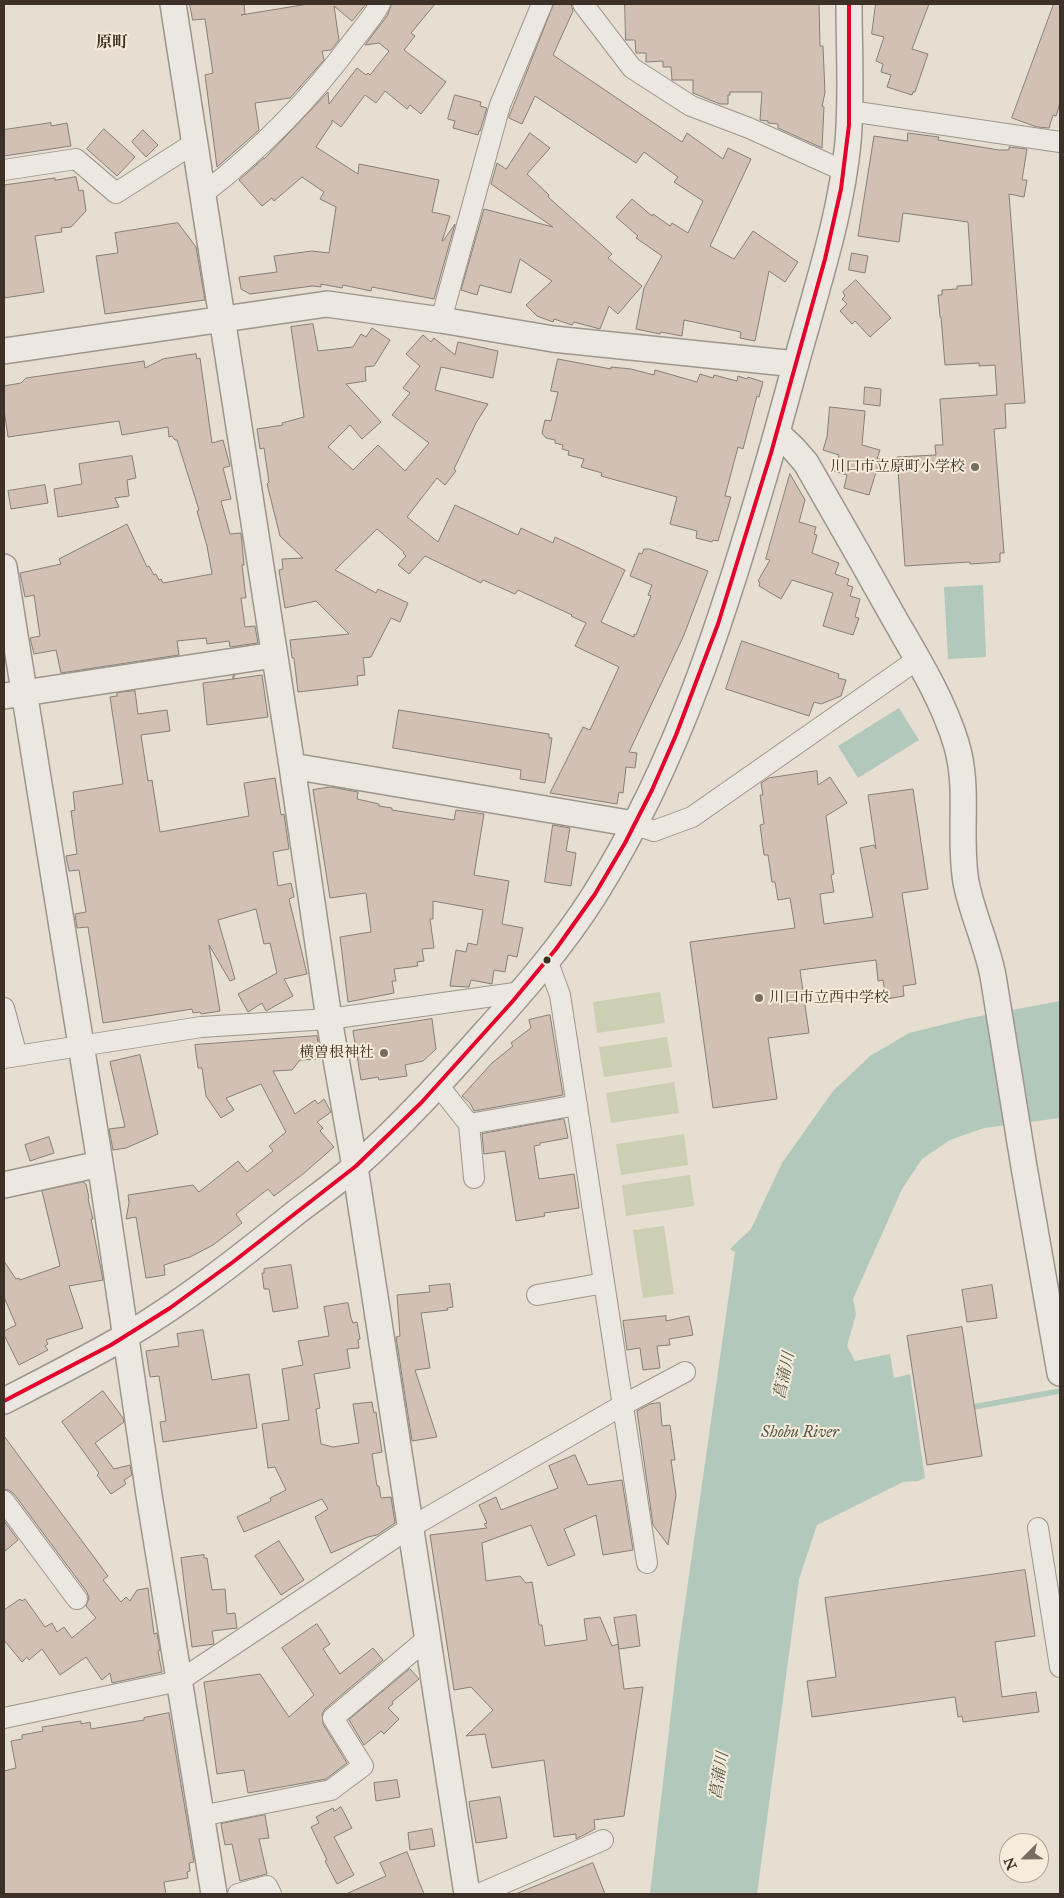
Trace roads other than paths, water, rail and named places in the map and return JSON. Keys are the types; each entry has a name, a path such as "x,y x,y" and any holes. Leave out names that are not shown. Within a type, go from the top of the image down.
{"street":[{"path":"173,4 204,193 329,1019 355,1167 467,1894"},
{"path":"204,193 273,134 331,70 380,4"},
{"path":"441,320 500,105 542,4"},
{"path":"583,4 632,68 690,106 749,128 844,171"},
{"path":"4,1401 64,1371 126,1335 223,1269 355,1167 438,1085 522,992 594,895 634,824 684,720 708,655 737,566 777,433 824,266 835,222 844,171 850,111 849,4"},
{"path":"850,111 1060,142"},
{"path":"4,170 76,159 116,193 196,142"},
{"path":"4,351 327,304 441,320 553,339 796,364"},
{"path":"777,433 806,463 918,659 942,704 956,743 963,768 966,880 972,909 988,952 993,976 1060,1373"},
{"path":"4,571 14,694 82,1045 149,1495 214,1894"},
{"path":"14,694 274,655"},
{"path":"292,766 634,824 654,831 692,817 918,659"},
{"path":"547,960 560,995 647,1563"},
{"path":"4,1008 11,1057 201,1027 329,1019 522,992"},
{"path":"438,1085 469,1124 474,1178"},
{"path":"469,1124 577,1106"},
{"path":"4,1186 100,1164"},
{"path":"537,1295 604,1283"},
{"path":"4,1718 179,1681 411,1527 623,1405 685,1372"},
{"path":"4,1501 77,1599"},
{"path":"1038,1528 1060,1667"},
{"path":"201,1816 331,1790 363,1766 333,1718 428,1638"},
{"path":"479,1894 604,1840"},
{"path":"238,1894 267,1886 271,1894"}],"water":[{"path":"983,585 986,657 948,659 944,587"},
{"path":"899,708 919,740 858,778 838,746"},
{"name":"Shobu River","path":"1060,1001 1060,1118 984,1128 950,1140 922,1159 902,1189 853,1299 856,1314 847,1346 855,1361 890,1354 894,1378 910,1374 925,1478 918,1481 903,1482 817,1525 799,1579 757,1894 650,1894 678,1653 735,1252 730,1249 751,1229 782,1163 833,1091 870,1056 909,1033 965,1019"}],"waterway":[{"path":"968,1408 1060,1391"}],"place":[{"name":"川口市立原町小学校","path":"975,467"},
{"name":"川口市立西中学校","path":"759,998"},
{"name":"横曽根神社","path":"384,1053"}],"district":[{"name":"原町","path":"112,43"}],"water label":[{"name":"菖蒲川","path":"785,1376"},
{"name":"菖蒲川","path":"720,1776"}]}
